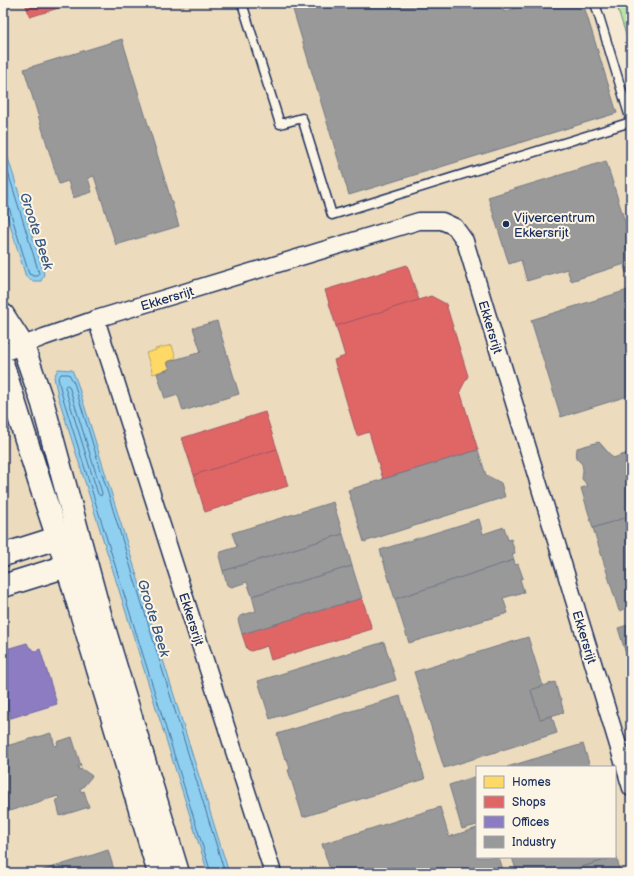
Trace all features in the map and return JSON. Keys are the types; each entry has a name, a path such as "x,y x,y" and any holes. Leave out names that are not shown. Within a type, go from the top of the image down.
{"main road":[{"path":"3,315 13,349 43,404 101,618 178,873"},
{"path":"3,366 67,566 159,873"},
{"path":"3,555 57,538 82,548"},
{"path":"3,586 67,566 82,548"}],"street":[{"name":"Ekkersrijt","path":"13,349 44,336 419,221 442,221 455,226 465,241 631,788"},
{"name":"Ekkersrijt","path":"96,320 272,873"}],"lane":[{"path":"242,3 280,124 302,118 332,214 631,121 595,3"}],"shaded area":[{"path":"3,3 590,3 631,132 631,873 3,873"}],"green space":[{"path":"616,3 631,3 631,51"}],"water":[{"path":"3,142 44,274 41,281 33,281 26,277 3,202"},
{"path":"58,369 72,370 77,382 229,873 208,873 58,396 54,377"}],"building: Homes":[{"path":"172,345 176,359 167,362 170,369 153,374 146,353"}],"building: Shops":[{"path":"25,3 74,3 30,17"},
{"path":"407,265 419,300 336,326 325,290"},
{"path":"431,296 446,304 468,376 460,391 478,450 383,479 369,432 357,436 334,360 345,356 336,326"},
{"path":"265,412 277,449 194,475 182,438"},
{"path":"277,449 288,486 205,512 194,475"},
{"path":"362,598 372,629 271,660 267,646 251,651 247,649 242,634"}],"building: Offices":[{"path":"27,643 29,647 35,651 40,649 57,704 11,718 3,690 3,650"}],"building: Industry":[{"path":"291,3 501,3 504,12 531,3 583,3 617,113 349,195"},
{"path":"122,39 179,226 116,245 94,176 88,178 92,192 73,198 68,181 59,184 24,69"},
{"path":"606,161 631,241 631,262 571,281 567,269 527,281 521,260 509,264 488,197"},
{"path":"630,264 631,271 626,273 624,266"},
{"path":"631,289 631,395 561,417 531,320"},
{"path":"217,321 239,394 183,411 178,395 165,399 157,373 170,369 167,362 201,352 193,328"},
{"path":"599,442 613,458 631,452 631,516 593,528 581,488 588,486 582,479 582,464 576,458 577,448"},
{"path":"478,450 486,475 501,483 505,497 364,542 348,490"},
{"path":"333,502 343,534 223,571 219,556 221,552 237,547 232,533"},
{"path":"631,516 631,607 619,611 593,528"},
{"path":"479,519 483,534 504,527 508,540 511,539 515,553 512,554 514,560 395,599 380,550"},
{"path":"343,534 352,566 252,596 247,582 232,587 227,585 223,571"},
{"path":"514,560 515,565 518,564 523,578 520,579 524,592 503,598 508,613 409,643 395,599"},
{"path":"352,566 362,598 242,634 238,620 240,616 256,611 252,596"},
{"path":"631,624 631,670 618,628"},
{"path":"528,637 543,686 531,690 540,719 552,716 557,733 444,768 414,672"},
{"path":"384,642 396,680 270,719 258,681"},
{"path":"555,682 559,697 562,699 561,702 564,712 540,719 531,690"},
{"path":"3,690 11,718 3,720"},
{"path":"400,696 425,779 303,817 288,770 290,769 287,759 285,759 277,734"},
{"path":"51,733 55,746 58,745 57,742 72,737 81,766 78,766 79,770 82,769 92,776 80,789 81,792 84,791 89,807 60,816 56,800 59,799 58,796 3,813 3,747"},
{"path":"583,744 590,766 510,766"},
{"path":"476,776 476,825 462,829 449,785"},
{"path":"440,807 449,837 476,828 476,858 499,858 504,873 331,873 322,844"},
{"path":"108,850 115,873 34,873 93,855"},
{"path":"616,856 621,873 562,873 616,858"},
{"path":"512,858 611,858 562,873 517,873"}],"place":[{"name":"Vijvercentrum Ekkersrijt","path":"506,224"}],"water label":[{"name":"Groote Beek","path":"37,231"},
{"name":"Groote Beek","path":"154,618"}]}
